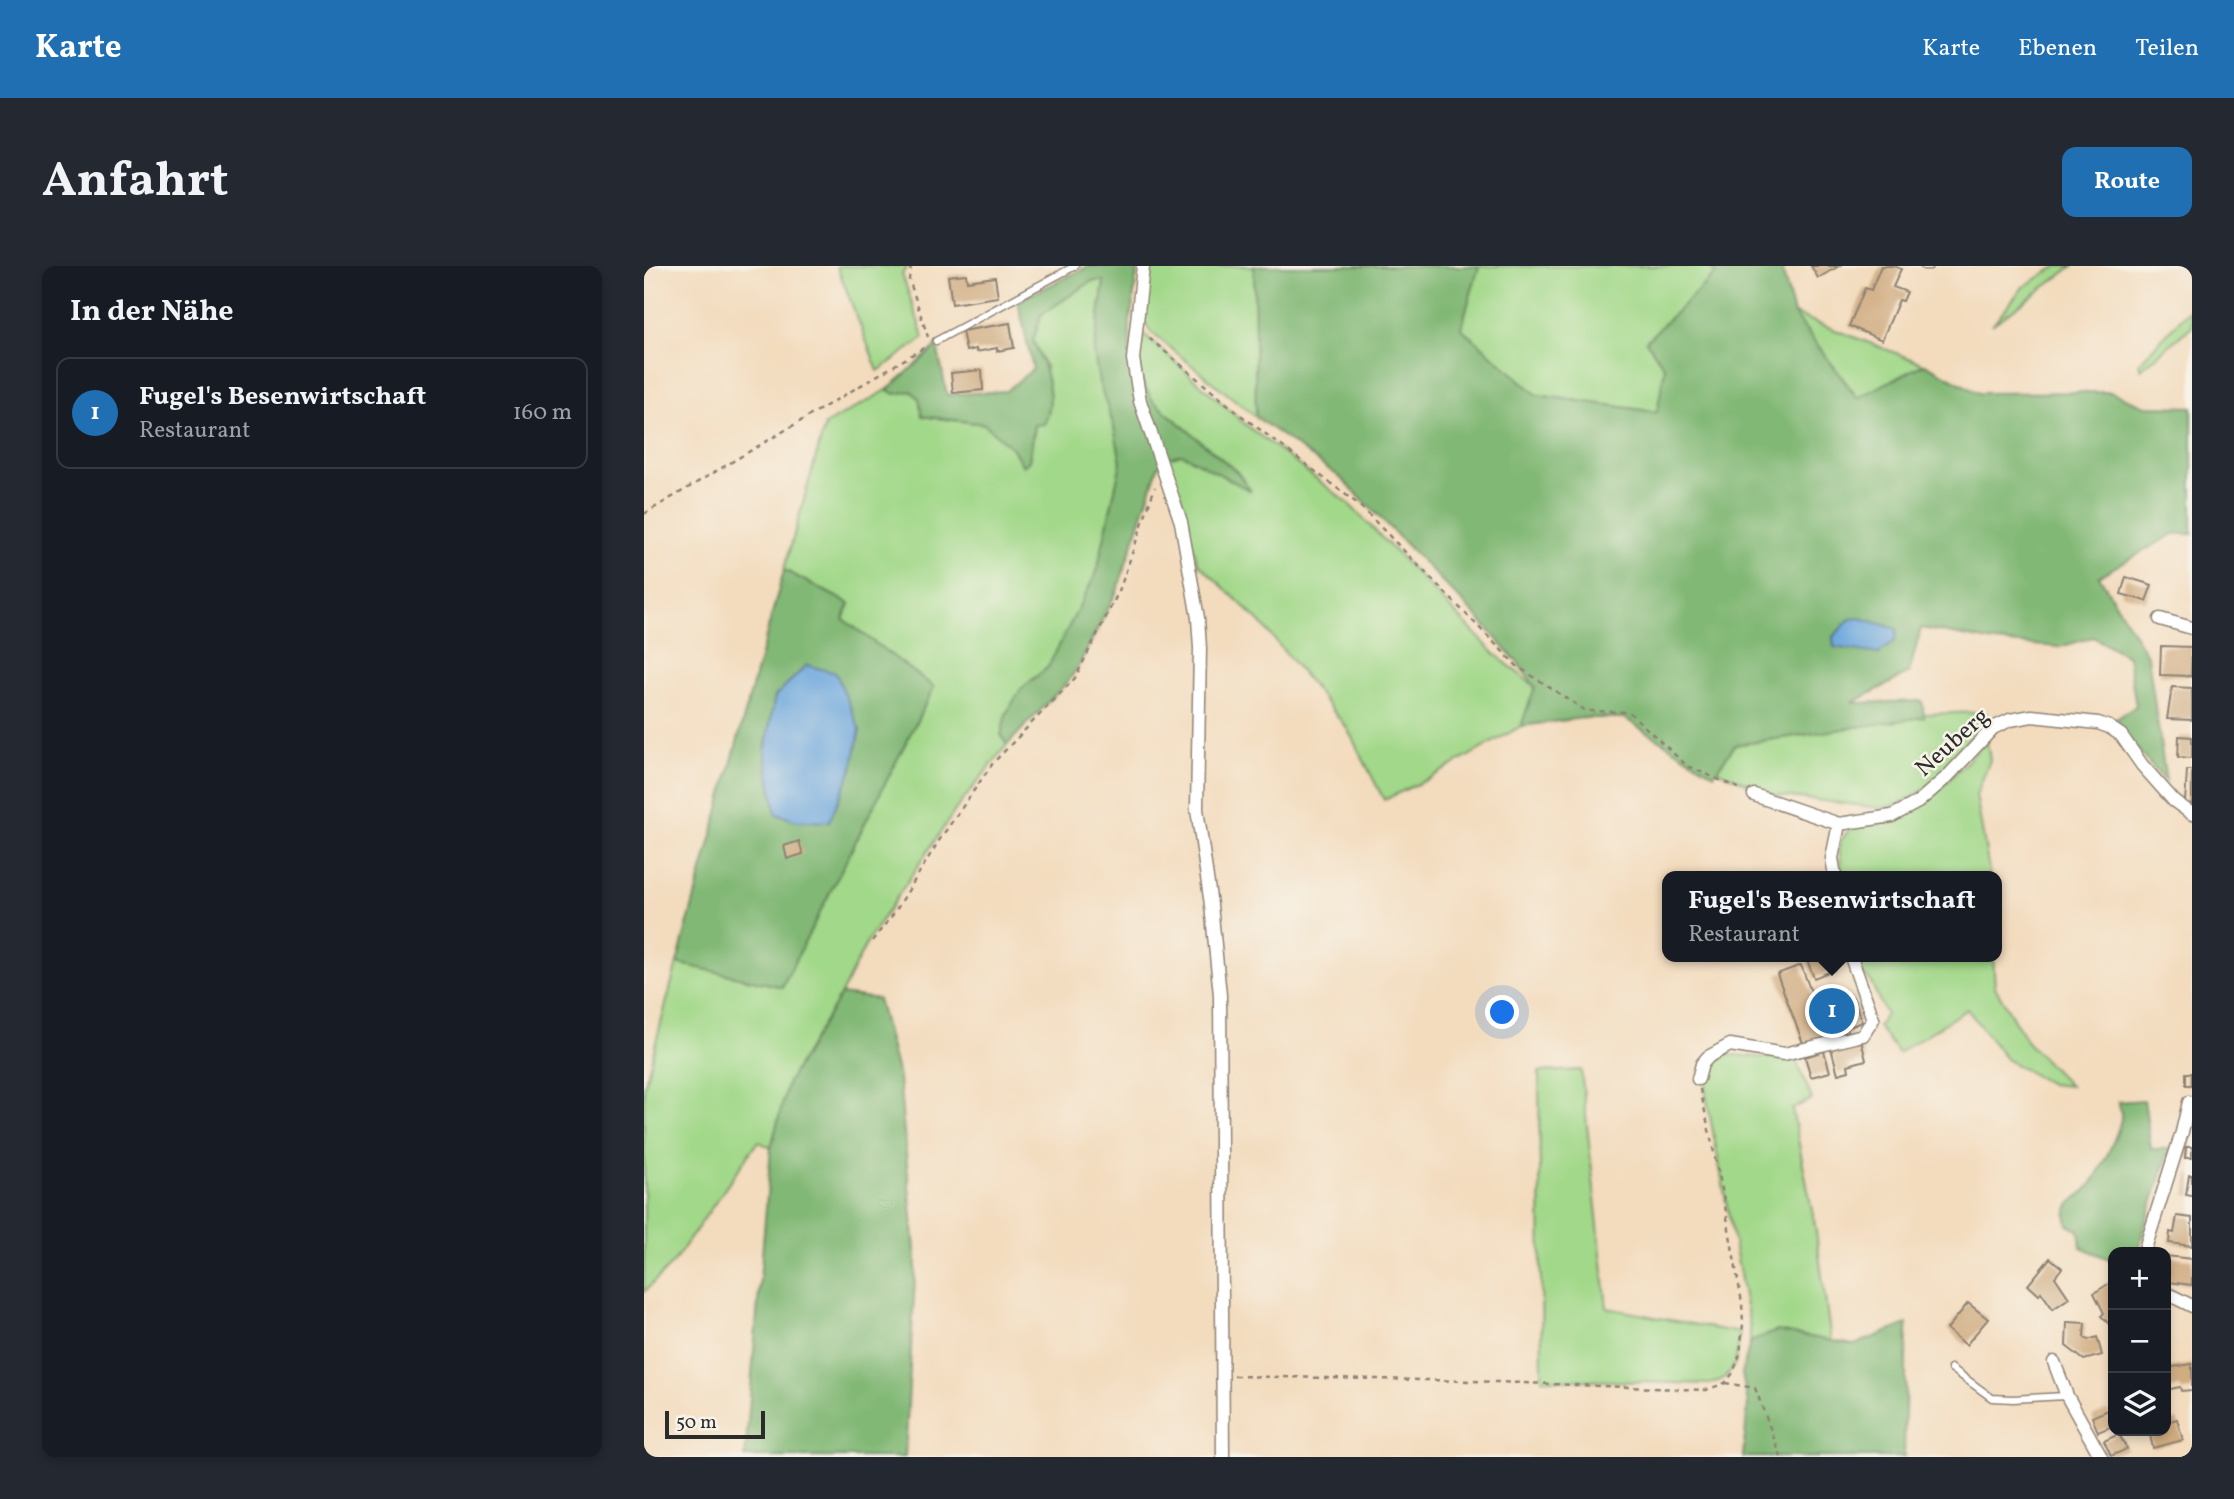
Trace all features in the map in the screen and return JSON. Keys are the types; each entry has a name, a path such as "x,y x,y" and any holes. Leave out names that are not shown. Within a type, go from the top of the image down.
{"street":[{"path":"1143,267 1133,359 1140,401 1181,522 1198,618 1200,648 1197,809 1211,905 1220,995 1223,1457"},
{"path":"2160,619 2192,628"},
{"name":"Neuberg","path":"1754,795 1839,824 1892,816 1918,802 1948,776 1993,728 2010,720 2032,716 2098,723 2109,727 2121,735 2142,765 2174,801 2192,814"},
{"path":"1835,871 1832,858 1839,824"},
{"path":"1698,1079 1699,1070 1708,1057 1730,1045 1784,1054 1863,1035 1873,1019 1852,962"},
{"path":"2145,1247 2189,1102"},
{"path":"2171,1296 2192,1306"},
{"path":"2054,1362 2067,1396 2101,1457"}],"lane":[{"path":"936,341 1075,266"},
{"path":"1924,266 1930,266"},
{"path":"1951,1368 1992,1398 2067,1396"}],"path":[{"path":"644,514 931,344 909,279 911,266"},
{"path":"1135,327 1238,413 1358,504 1517,666 1586,711 1629,712 1687,766 1754,795"},
{"path":"872,941 895,912 940,839 993,763 1075,678 1119,591 1163,464"},
{"path":"1698,1079 1722,1189 1744,1324 1740,1354 1733,1373 1725,1383"},
{"path":"1224,1376 1471,1381 1706,1390 1725,1383 1755,1388 1781,1457"}],"green space":[{"path":"837,266 908,266 902,274 924,338 878,371"},
{"path":"1089,266 1138,266 1130,322 1130,361 1153,401 1237,472 1251,491 1182,454 1167,458 1158,467 1117,591 1078,667 1007,745 1001,735 1006,714 1021,689 1048,667 1097,572 1121,462 1114,427 1099,382 1094,352 1104,281 1092,281 1041,315 1033,341 1048,382 1050,404 1044,424 1034,425 1029,461 1023,466 1013,449 984,424 922,416 919,398 911,391 895,394 887,390 937,346 947,395 1006,391 1033,369 1018,301"},
{"path":"1151,266 1254,266 1256,417 1152,333 1140,317"},
{"path":"1254,266 1479,266 1461,328 1537,395 1657,412 1665,368 1646,341 1716,273 1708,266 1781,266 1794,314 1857,398 1925,364 1978,393 2111,392 2145,406 2192,407 2192,534 2174,534 2099,576 2148,657 2166,782 2112,722 2136,706 2128,656 2093,637 2060,647 1995,642 1921,628 1909,673 1852,703 1922,701 1924,717 1735,745 1714,774 1624,718 1583,718 1521,726 1535,687 1517,662 1479,619 1341,478 1256,417","holes":["1850,619 1878,654 1833,637"]},
{"path":"1479,266 1708,266 1717,273 1646,341 1665,368 1658,412 1537,395 1461,328"},
{"path":"2058,266 2073,266 1992,325 2023,287"},
{"path":"1104,280 1094,352 1099,382 1114,427 1121,462 1097,572 1048,667 1021,689 1001,735 1007,745 956,809 867,942 841,994 788,1082 771,1148 758,1141 673,1263 644,1292 644,1087 677,963 782,986 934,687 843,619 850,604 784,570 825,425 887,390 895,394 911,391 919,398 927,417 984,424 1013,449 1023,466 1029,461 1046,368 1033,341 1041,315 1092,281"},
{"path":"2192,307 2192,326 2141,369 2139,363"},
{"path":"1794,314 1924,364 1858,398"},
{"path":"1144,334 1246,425 1348,503 1495,654 1535,687 1521,726 1430,778 1384,800 1347,728 1261,623 1198,563 1167,458 1182,453 1250,489 1237,472 1153,401 1141,380 1138,347"},
{"path":"784,570 850,604 843,619 934,687 782,987 677,963","holes":["807,665 765,752 775,696"]},
{"path":"1985,712 1990,721 1955,761 1926,788 1895,805 1880,808 1774,795 1717,770 1735,745 1924,717 1924,714"},
{"path":"1987,741 1990,760 1976,795 1989,871 1842,871 1839,843 1852,826 1895,822 1924,805"},
{"path":"1852,962 1993,962 1995,987 2027,1042 2070,1086 2050,1084 2006,1059 1967,1009 1898,1053 1878,1026 1886,1015 1870,980"},
{"path":"841,994 878,999 899,1079 916,1260 905,1457 745,1457 771,1148 788,1082"},
{"path":"1722,1054 1796,1060 1812,1099 1792,1109 1815,1225 1831,1341 1777,1331 1750,1342 1750,1327 1706,1095 1707,1072"},
{"path":"1581,1070 1607,1308 1740,1333 1734,1365 1726,1377 1719,1381 1710,1384 1542,1379 1539,1072"},
{"path":"2144,1100 2151,1149 2170,1149 2140,1247 2108,1247 2108,1259 2081,1247 2079,1230 2068,1225 2067,1212 2071,1203 2097,1176 2107,1156 2121,1119 2118,1102"},
{"path":"1907,1324 1904,1457 1743,1457 1748,1404 1742,1374 1750,1342 1777,1331 1854,1345"}],"water":[{"path":"1861,618 1897,629 1895,641 1878,654 1834,647 1833,637 1850,619"},
{"path":"807,665 836,673 860,730 852,769 829,822 797,821 776,814 765,752 775,696"}],"building":[{"path":"1811,266 1839,266 1818,278"},
{"path":"1881,266 1901,269 1893,287 1907,292 1903,301 1899,300 1882,340 1849,326 1865,288 1871,290"},
{"path":"966,274 967,281 995,277 998,297 952,304 948,276"},
{"path":"1010,323 1014,348 966,351 962,331"},
{"path":"982,370 983,390 953,393 951,373"},
{"path":"2126,577 2152,585 2146,601 2121,594"},
{"path":"2161,646 2192,647 2191,676 2160,675"},
{"path":"2172,687 2192,688 2192,720 2167,719"},
{"path":"2179,736 2192,737 2192,758 2178,757"},
{"path":"2187,770 2192,770 2192,804 2185,803"},
{"path":"799,841 803,854 787,859 784,846"},
{"path":"1808,962 1831,962 1834,970 1814,978"},
{"path":"1801,965 1817,1008 1833,1001 1835,1005 1853,998 1862,1022 1846,1028 1848,1031 1809,1046 1808,1042 1803,1043 1777,974"},
{"path":"1861,1040 1866,1060 1848,1065 1849,1071 1838,1074 1831,1048"},
{"path":"1824,1051 1830,1072 1811,1077 1805,1057"},
{"path":"2186,1073 2192,1073 2192,1085 2186,1085"},
{"path":"2186,1147 2192,1147 2192,1158 2185,1158"},
{"path":"2189,1175 2192,1175 2192,1196 2186,1195"},
{"path":"2177,1216 2192,1218 2192,1246 2169,1243 2170,1232 2174,1233"},
{"path":"2171,1257 2192,1259 2192,1285 2171,1282"},
{"path":"2050,1258 2062,1268 2055,1277 2069,1298 2053,1309 2041,1292 2039,1295 2028,1285"},
{"path":"2108,1284 2108,1323 2101,1316 2104,1313 2094,1293"},
{"path":"1968,1303 1988,1319 1966,1345 1947,1329"},
{"path":"2067,1322 2085,1323 2084,1337 2088,1340 2097,1337 2102,1355 2084,1360 2066,1346"},
{"path":"2192,1364 2192,1390 2181,1391 2180,1387 2171,1389 2171,1367"},
{"path":"2108,1410 2108,1428 2098,1432 2092,1417"},
{"path":"2177,1419 2183,1440 2153,1448 2150,1436 2171,1436 2171,1421"},
{"path":"2120,1436 2127,1449 2111,1456 2104,1441"}],"place":[{"name":"Fugel's Besenwirtschaft","path":"1832,1011"}]}
